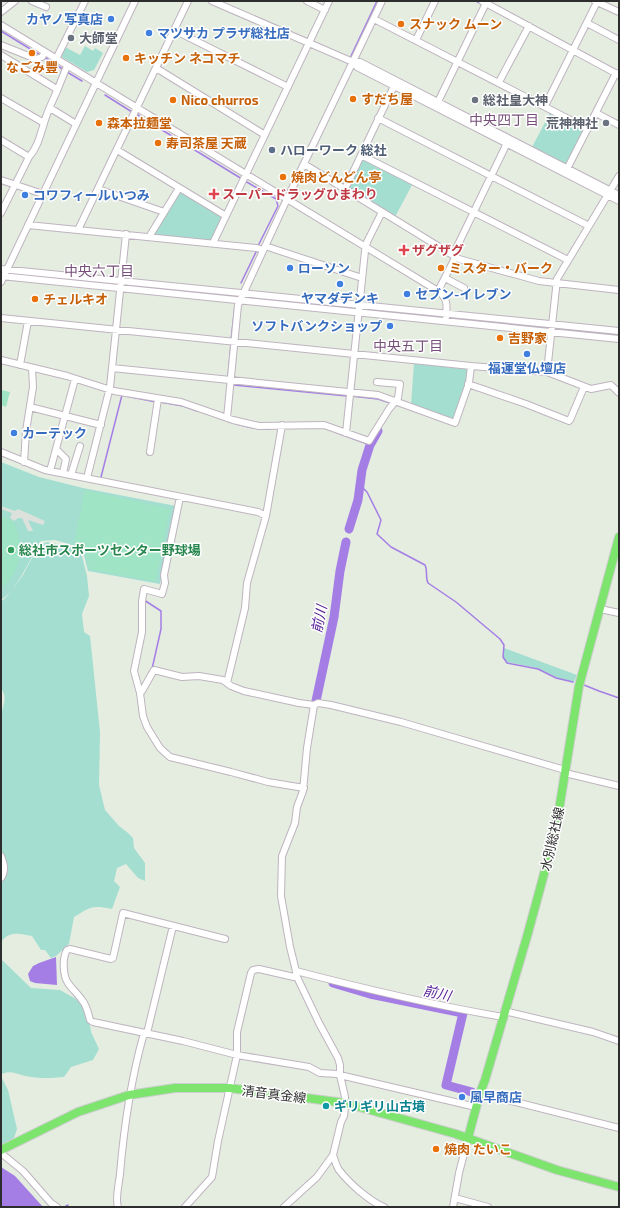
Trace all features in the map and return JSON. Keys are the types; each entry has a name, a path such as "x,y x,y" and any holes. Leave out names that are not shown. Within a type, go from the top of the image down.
{"main road":[{"name":"水別総社線","path":"468,1138 547,863 558,816 579,686 619,537"},
{"name":"清音真金線","path":"1,1152 78,1112 129,1095 175,1088 229,1088 345,1103 468,1138 557,1170 619,1187"}],"street":[{"path":"1,12 15,1"},
{"path":"32,1 46,7"},
{"path":"121,285 2,278 4,269 28,225 135,1"},
{"path":"78,230 188,1"},
{"path":"212,1 353,62 356,67 395,83 609,193 619,196"},
{"path":"307,1 325,10"},
{"path":"213,243 329,1"},
{"path":"227,418 231,380 232,342 238,305 261,248 287,200 382,1"},
{"path":"416,40 435,1"},
{"path":"56,59 82,2"},
{"path":"545,106 596,2 619,12"},
{"path":"437,105 484,4 573,49 616,74 566,171"},
{"path":"374,19 588,129"},
{"path":"587,23 619,40"},
{"path":"1,25 43,55 56,59 66,69 96,83 135,111 244,178 287,200 438,291 447,301 446,317"},
{"path":"499,82 528,27"},
{"path":"174,30 288,87"},
{"path":"1,45 36,59 43,55"},
{"path":"1,55 55,88 56,91"},
{"path":"156,68 265,135"},
{"path":"1,213 29,157 34,152 56,91 66,69"},
{"path":"345,189 395,83"},
{"path":"1,98 44,123"},
{"path":"50,108 76,124"},
{"path":"596,113 619,125"},
{"path":"378,118 589,226"},
{"path":"1,140 29,157"},
{"path":"438,291 508,141"},
{"path":"117,150 226,216"},
{"path":"361,154 568,260"},
{"path":"304,164 459,259 539,282 619,290"},
{"path":"547,372 557,279 619,176"},
{"path":"1,180 43,194"},
{"path":"149,237 179,188"},
{"path":"98,189 164,212"},
{"path":"609,193 619,201"},
{"path":"346,433 366,247 382,212"},
{"path":"28,225 261,248 362,278"},
{"path":"87,478 110,392 126,234"},
{"path":"4,269 121,285 552,328 619,332"},
{"path":"445,278 464,288"},
{"path":"1,318 116,331 471,366 547,372 592,389 611,385 619,393"},
{"path":"20,365 28,321"},
{"path":"552,328 619,339"},
{"path":"1,360 32,369 67,376 75,381 110,392 158,401 181,402 227,418 259,426 282,427 324,425 369,441 398,398 400,384 377,382"},
{"path":"112,368 231,380 350,395 378,395 394,403 455,423 468,384 471,366"},
{"path":"24,462 33,386 32,369"},
{"path":"50,471 75,381"},
{"path":"468,384 526,404 568,421 570,420 584,387"},
{"path":"150,452 158,401"},
{"path":"30,407 101,425"},
{"path":"226,683 245,608 247,584 266,516 282,427"},
{"path":"70,475 80,446"},
{"path":"57,450 66,459 63,473"},
{"path":"1,452 50,471 258,512 266,516"},
{"path":"180,496 164,575 165,583 162,594 144,589 142,601 142,632 134,672 140,693 143,716 147,727 160,748 170,757 268,782 304,788"},
{"path":"600,609 619,613"},
{"path":"142,691 154,670 182,677 199,676 223,680 235,688 244,691 314,705 318,703 331,705 401,722 565,772 619,786"},
{"path":"284,1207 317,1177 333,1155 341,1122 344,1116 345,1103 338,1058 319,1023 296,974 281,896 282,856 295,823 297,807 304,788 307,748 314,705"},
{"path":"1,856 5,866 4,874 1,878"},
{"path":"225,939 123,913 113,958 111,959 70,949 67,950 64,959 66,978 68,983 84,1004 90,1020 237,1055 309,1067 320,1073 340,1075 476,1107"},
{"path":"118,1207 117,1195 129,1095 173,926"},
{"path":"185,1207 212,1177 218,1141 237,1055 237,1032 253,970 258,969 294,977 296,974 464,1011 504,1014 592,1032 619,1040"},
{"path":"480,1093 619,1128"},
{"path":"453,1207 459,1173 468,1138"},
{"path":"1,1152 23,1171 51,1203 57,1207"},
{"path":"333,1155 338,1169 350,1182 360,1191 384,1207"},
{"path":"455,1198 488,1207"}],"shaded area":[{"path":"85,46 93,51 95,48 103,53 94,70 87,72 62,57 61,54 65,47 80,55"},
{"path":"551,111 584,128 567,166 531,149"},
{"path":"364,158 413,183 395,217 350,190 349,185 362,159"},
{"path":"181,191 222,216 223,219 211,241 154,235 153,233 178,192"},
{"path":"414,362 467,367 469,370 455,419 453,421 411,405"},
{"path":"1,462 39,477 83,488 176,506 160,584 88,571 82,548 55,540 41,541 11,592 1,600"},
{"path":"1,506 15,511 18,509 45,521 43,525 28,520 33,531 28,531 22,518 18,518 14,521 10,518 12,513 1,509"},
{"path":"47,542 75,548 82,556 87,576 89,596 82,614 84,632 90,636 100,732 99,785 105,810 119,826 133,838 134,848 145,863 145,881 138,878 126,864 117,868 114,881 120,887 112,909 95,907 74,917 69,944 56,956 51,958 45,950 41,950 32,936 11,934 4,938 1,942 1,715 5,698 1,689 1,602 11,592 23,575 39,545"},
{"path":"504,648 577,675 574,682 560,679 537,668 507,662 503,657"},
{"path":"56,957 57,985 35,983 30,981 28,974 33,966"},
{"path":"1,959 31,988 60,990 76,999 82,1006 89,1019 91,1032 99,1049 93,1060 71,1067 64,1077 36,1078 11,1072 1,1074"},
{"path":"1,1076 8,1090 17,1129 14,1138 1,1145"},
{"path":"1,1167 15,1176 43,1207 1,1207"}],"green space":[{"path":"1,390 10,392 6,407 1,405"},
{"path":"85,490 170,509 156,581 89,569 84,547 74,543"},
{"name":"総社市スポーツセンター野球場","path":"1,516 13,521 17,530 20,548 14,574 1,588"}],"waterway":[{"path":"351,56 377,1"},
{"path":"476,1 483,5"},
{"path":"1,31 40,55"},
{"path":"44,57 64,70"},
{"path":"67,72 82,81"},
{"path":"105,95 132,112"},
{"path":"136,114 242,179"},
{"path":"245,181 276,199 278,206 258,246"},
{"path":"241,283 257,250"},
{"path":"231,340 235,306"},
{"path":"228,377 231,344"},
{"path":"234,385 347,396"},
{"path":"101,477 122,395"},
{"path":"126,396 156,402"},
{"path":"351,396 378,399 390,403"},
{"path":"160,402 183,406 197,411"},
{"path":"219,418 251,428 270,429"},
{"name":"前川","path":"349,529 358,500 362,470 370,445 378,431"},
{"path":"335,432 370,445"},
{"path":"360,485 367,492 381,520 377,534 391,547 425,565 428,583 456,602 500,639 504,645 503,657 507,663 538,669 556,678 573,682"},
{"name":"前川","path":"316,701 334,617 340,571 346,542"},
{"path":"144,600 161,611 161,629 152,669"},
{"path":"584,685 619,698"},
{"name":"前川","path":"333,983 370,994 463,1013 446,1085 472,1092"}],"place":[{"name":"カヤノ写真店","path":"111,19"},
{"name":"スナック ムーン","path":"401,24"},
{"name":"マツサカ プラザ総社店","path":"149,33"},
{"name":"大師堂","path":"71,38"},
{"name":"なごみ豐","path":"32,53"},
{"name":"キッチン ネコマチ","path":"126,58"},
{"name":"すだち屋","path":"353,99"},
{"name":"Nico churros","path":"173,100"},
{"name":"総社皇大神","path":"475,100"},
{"name":"森本拉麺堂","path":"99,123"},
{"name":"荒神神社","path":"606,123"},
{"name":"寿司茶屋 天蔵","path":"158,143"},
{"name":"ハローワーク 総社","path":"272,150"},
{"name":"焼肉どんどん亭","path":"283,177"},
{"name":"スーパードラッグひまわり","path":"214,194"},
{"name":"コワフィールいつみ","path":"25,195"},
{"name":"ザグザグ","path":"404,250"},
{"name":"ローソン","path":"290,268"},
{"name":"ミスター・バーク","path":"441,268"},
{"name":"ヤマダデンキ","path":"340,284"},
{"name":"セブン-イレブン","path":"407,294"},
{"name":"チェルキオ","path":"35,299"},
{"name":"ソフトバンクショップ","path":"390,326"},
{"name":"吉野家","path":"500,338"},
{"name":"福運堂仏壇店","path":"527,354"},
{"name":"カーテック","path":"14,433"},
{"name":"総社市スポーツセンター野球場","path":"11,550"},
{"name":"風早商店","path":"462,1097"},
{"name":"ギリギリ山古墳","path":"326,1106"},
{"name":"焼肉 たいこ","path":"436,1149"}],"district":[{"name":"中央四丁目","path":"504,120"},
{"name":"中央六丁目","path":"99,271"},
{"name":"中央五丁目","path":"408,346"}]}
